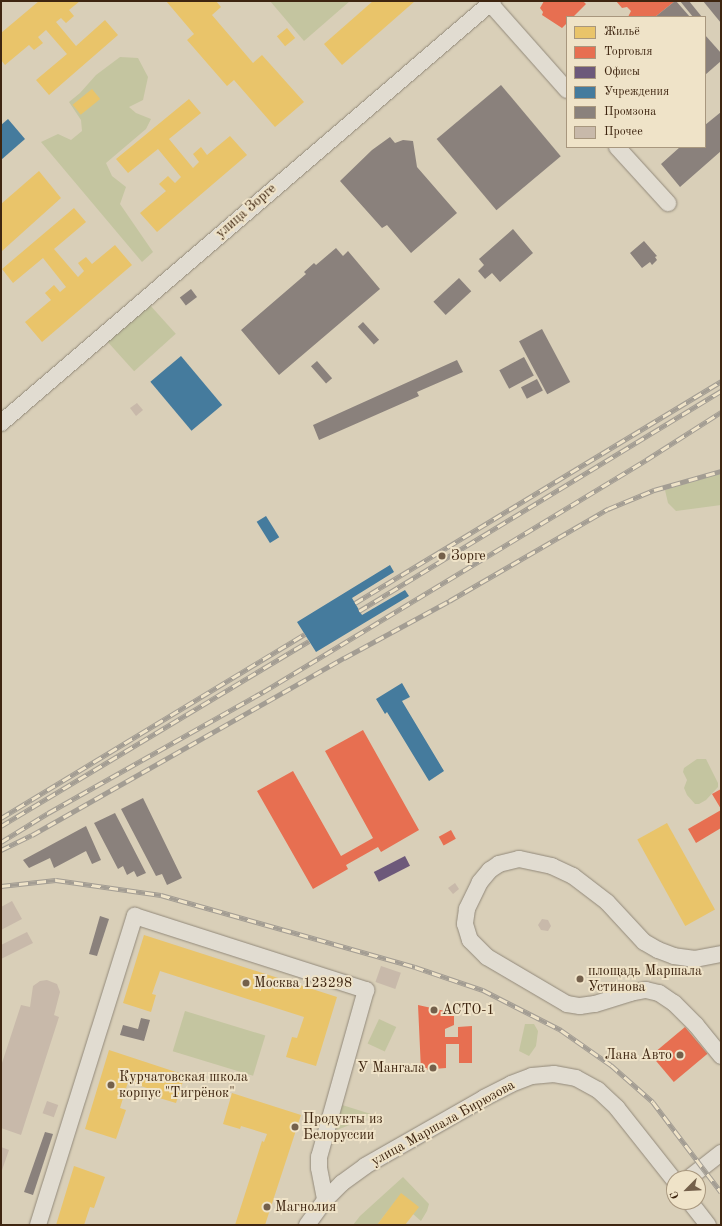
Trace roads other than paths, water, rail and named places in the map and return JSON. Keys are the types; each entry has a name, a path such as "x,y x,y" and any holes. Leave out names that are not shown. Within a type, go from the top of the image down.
{"street":[{"path":"491,2 566,89"},
{"name":"улица Зорге","path":"1,423 491,2"},
{"path":"619,148 668,203"},
{"path":"721,954 695,959 674,956 651,946 644,942 607,902 573,876 552,866 533,861 519,859 509,860 490,870 480,882 467,909 465,924 466,932 477,948 487,957 553,996 567,1004 580,1006 595,1004 630,993 646,990 659,993 674,1003 696,1025 721,1056"},
{"path":"38,1225 135,916 366,990 319,1157 319,1168 326,1200"},
{"name":"улица Маршала Бирюзова","path":"307,1225 326,1200 342,1183 371,1162 484,1098 532,1076 554,1074 576,1078 598,1090 617,1108 666,1170"},
{"path":"699,1170 721,1153"},
{"path":"696,1210 708,1225"}],"railway":[{"path":"355,603 721,381"},
{"path":"359,611 721,391"},
{"path":"1,842 48,813 263,692 646,460 721,412"},
{"path":"1,850 32,835 344,658 449,601 608,509 654,490 721,471"},
{"path":"1,818 305,634"},
{"path":"1,826 309,641"},
{"path":"1,886 56,880 161,895 415,967 483,990 561,1030 611,1065 653,1102 721,1192"}],"place":[{"name":"Зорге","path":"442,556"},
{"name":"площадь Маршала Устинова","path":"580,979"},
{"name":"Москва 123298","path":"246,983"},
{"name":"АСТО-1","path":"434,1010"},
{"name":"Лана Авто","path":"680,1055"},
{"name":"У Мангала","path":"433,1068"},
{"name":"Курчатовская школа корпус \"Тигрёнок\"","path":"111,1085"},
{"name":"Продукты из Белоруссии","path":"295,1127"},
{"name":"Магнолия","path":"267,1207"}]}
